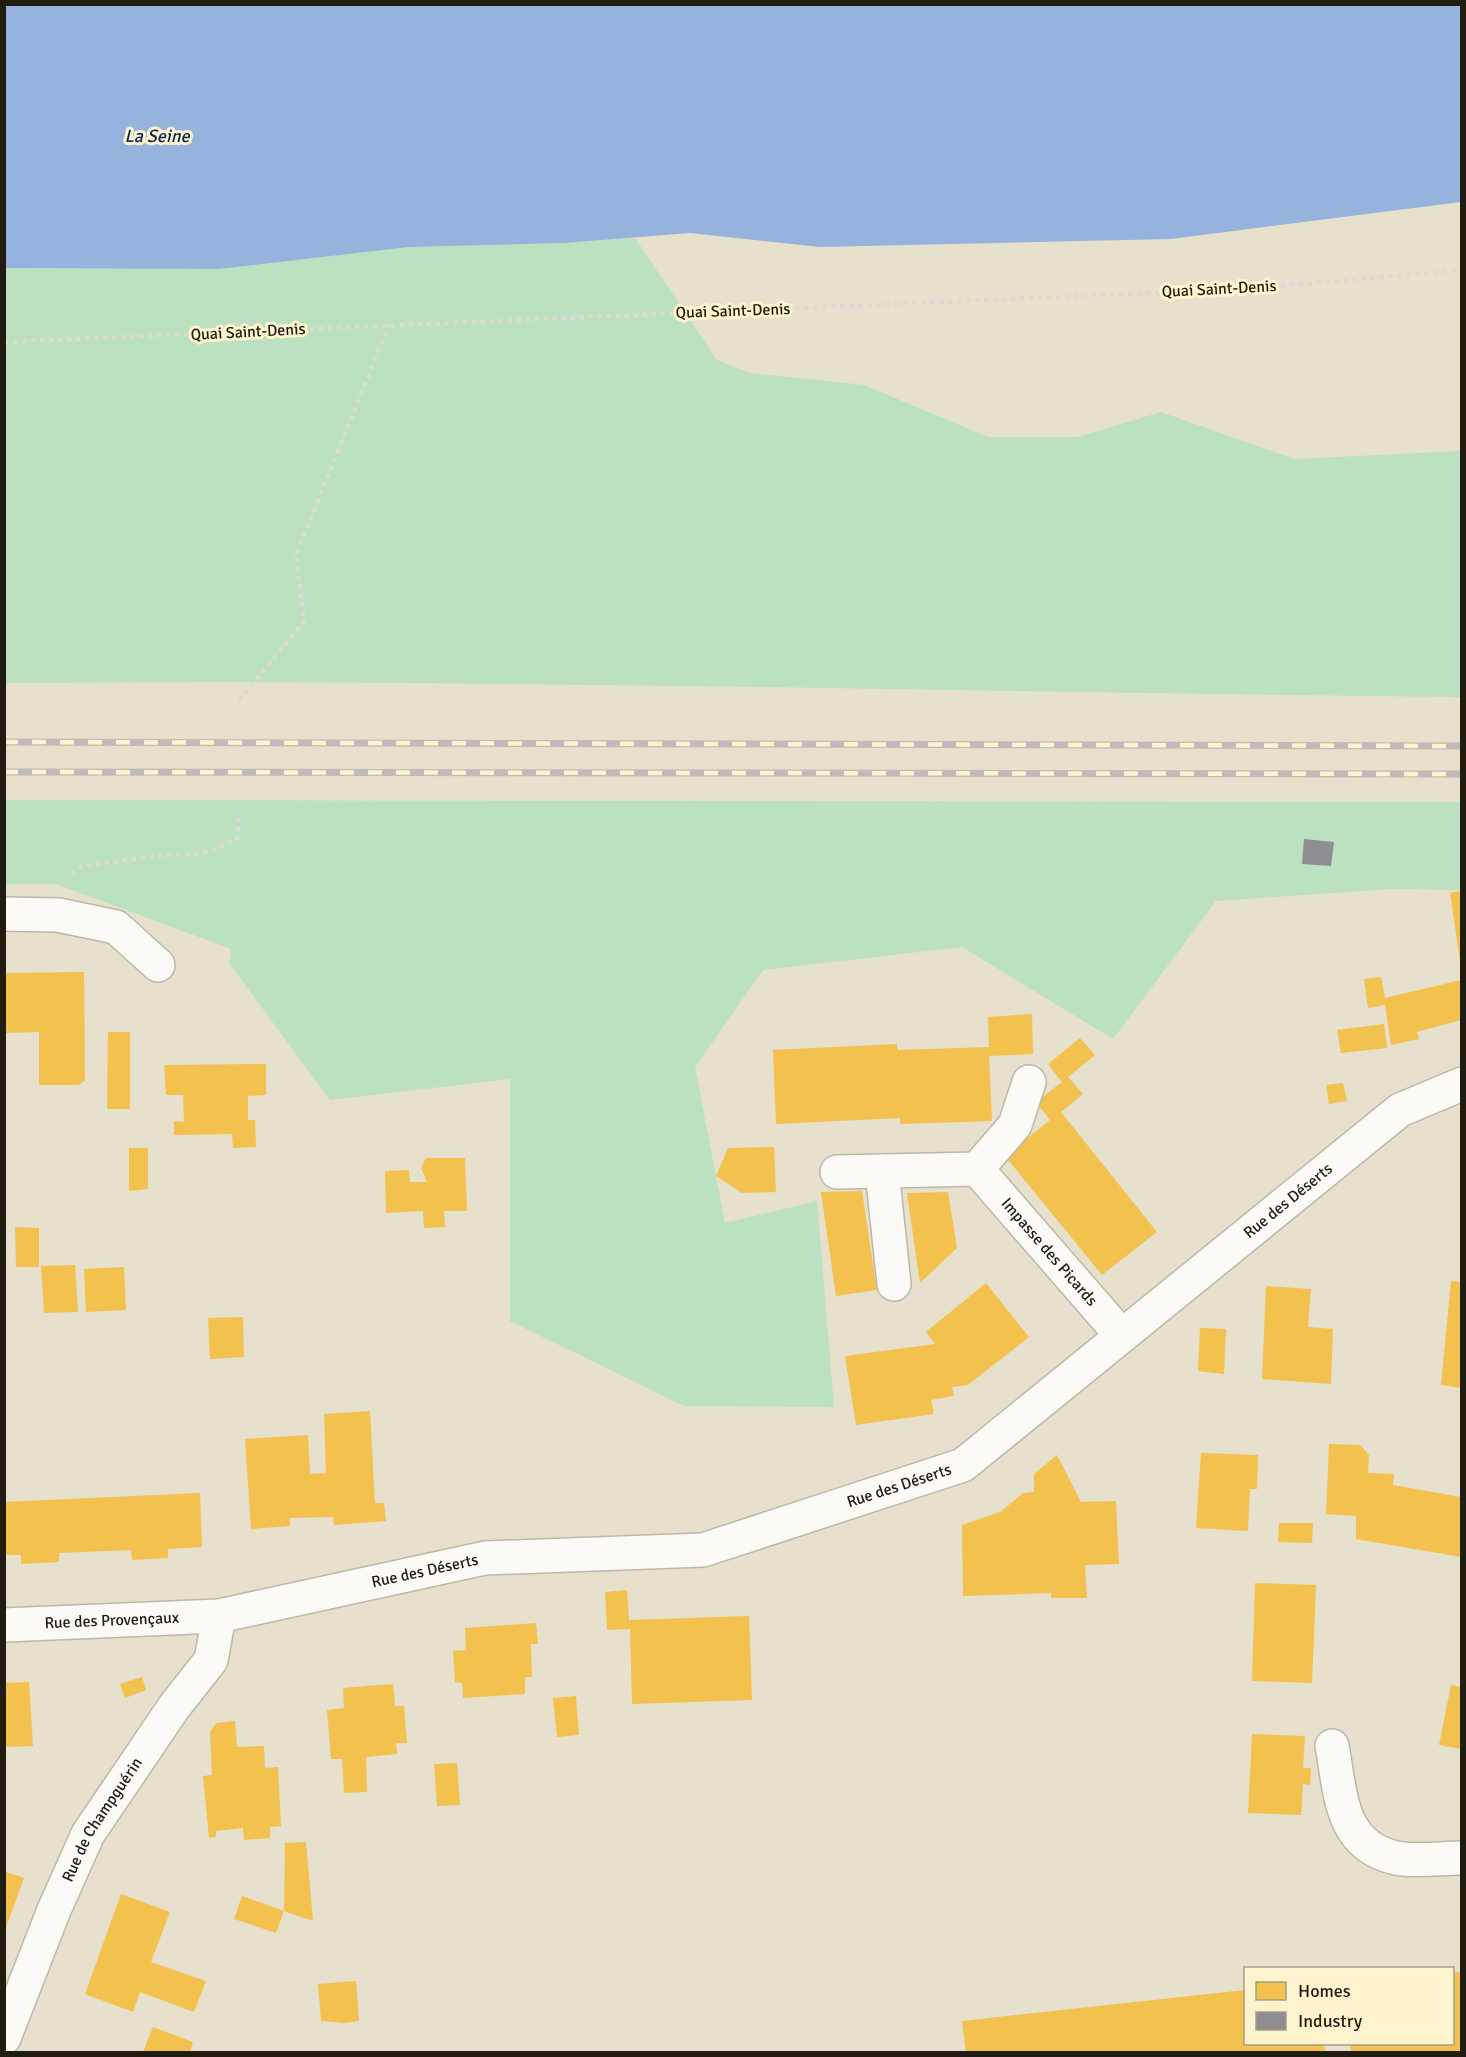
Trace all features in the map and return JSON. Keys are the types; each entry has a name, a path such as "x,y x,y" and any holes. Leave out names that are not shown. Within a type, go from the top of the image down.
{"street":[{"path":"4,914 58,915 116,927 158,965"},
{"path":"837,1172 977,1169 1015,1125 1029,1082"},
{"name":"Rue des Déserts","path":"219,1616 485,1558 703,1551 963,1465 1400,1110 1461,1084"},
{"name":"Impasse des Picards","path":"977,1169 1122,1336"},
{"path":"882,1171 894,1284"},
{"name":"Rue des Provençaux","path":"4,1625 219,1616"},
{"name":"Rue de Champguérin","path":"4,2038 54,1910 88,1834 174,1707 211,1660 219,1616"},
{"path":"1332,1746 1345,1817 1364,1845 1396,1858 1461,1858"}],"path":[{"name":"Quai Saint-Denis","path":"4,342 1245,289 1461,270"},
{"path":"239,700 304,621 296,555 389,325"},
{"path":"63,878 79,867 155,856 203,854 237,840 239,814"}],"green space":[{"path":"635,238 717,360 749,373 864,385 988,437 1078,437 1161,412 1294,459 1461,451 1461,697 551,684 5,683 4,268 219,269 409,247 565,243"},
{"path":"5,800 1461,802 1461,890 1391,889 1216,901 1113,1039 962,947 763,970 695,1067 725,1223 817,1201 834,1407 684,1406 510,1321 510,1079 330,1100 229,963 231,949 56,884 5,884"}],"water":[{"name":"La Seine","path":"4,5 1461,5 1461,202 1171,239 820,247 690,233 565,243 409,247 219,269 5,268"}],"building: Homes":[{"path":"1461,891 1461,961 1460,961 1450,893"},
{"path":"84,972 85,1080 79,1085 39,1085 39,1032 4,1033 4,973"},
{"path":"1381,977 1385,998 1461,980 1461,1020 1417,1032 1419,1039 1391,1045 1385,1005 1368,1008 1364,979"},
{"path":"1032,1014 1033,1054 989,1056 992,1121 900,1124 900,1118 776,1124 773,1050 897,1044 897,1050 989,1047 988,1017"},
{"path":"1384,1024 1387,1048 1341,1053 1337,1030"},
{"path":"108,1032 130,1032 130,1109 107,1109"},
{"path":"1080,1038 1095,1055 1068,1077 1083,1094 1061,1112 1157,1232 1102,1275 1005,1156 1050,1120 1036,1102 1062,1082 1048,1064"},
{"path":"266,1064 266,1095 248,1096 248,1120 255,1120 256,1147 233,1148 232,1134 174,1135 174,1121 184,1122 183,1095 166,1095 164,1065"},
{"path":"1343,1083 1347,1101 1329,1104 1326,1085"},
{"path":"774,1147 776,1192 742,1193 716,1176 728,1148"},
{"path":"129,1148 148,1148 148,1189 129,1191"},
{"path":"426,1158 465,1158 467,1211 444,1211 445,1227 424,1228 423,1211 386,1213 385,1171 409,1170 410,1182 427,1182 421,1168"},
{"path":"862,1191 877,1290 836,1296 821,1192"},
{"path":"948,1192 957,1248 920,1283 907,1193"},
{"path":"15,1227 39,1228 39,1267 16,1267"},
{"path":"75,1265 78,1312 44,1313 41,1266"},
{"path":"124,1267 126,1310 86,1312 84,1269"},
{"path":"1451,1281 1461,1282 1461,1388 1441,1385"},
{"path":"986,1283 1029,1337 968,1385 952,1387 954,1396 931,1400 934,1414 856,1425 845,1356 935,1344 926,1332"},
{"path":"1266,1286 1311,1289 1308,1327 1333,1329 1331,1384 1262,1379"},
{"path":"243,1317 244,1357 210,1359 208,1318"},
{"path":"1200,1328 1226,1329 1224,1374 1198,1371"},
{"path":"370,1411 375,1503 384,1503 386,1521 334,1525 333,1517 290,1518 290,1526 251,1529 245,1439 308,1435 310,1474 326,1473 324,1414"},
{"path":"1329,1444 1360,1445 1369,1455 1368,1473 1394,1474 1393,1485 1461,1497 1461,1557 1356,1539 1356,1516 1326,1514"},
{"path":"1201,1453 1258,1455 1257,1489 1250,1489 1248,1531 1196,1528"},
{"path":"1057,1455 1081,1502 1116,1501 1119,1564 1085,1565 1087,1598 1051,1598 1051,1593 963,1596 962,1525 1000,1512 1023,1493 1034,1492 1034,1474"},
{"path":"200,1493 202,1547 168,1549 168,1558 132,1560 131,1550 59,1553 59,1562 21,1564 21,1555 4,1555 4,1502"},
{"path":"1279,1523 1313,1523 1312,1543 1278,1542"},
{"path":"1255,1583 1316,1585 1312,1683 1252,1681"},
{"path":"627,1590 629,1620 749,1616 752,1700 632,1704 630,1629 607,1630 605,1592"},
{"path":"536,1623 538,1644 531,1644 532,1677 525,1677 525,1694 463,1698 462,1683 455,1682 453,1651 466,1650 465,1628"},
{"path":"142,1677 146,1690 125,1698 120,1684"},
{"path":"29,1682 33,1746 4,1747 4,1683"},
{"path":"393,1684 395,1706 404,1706 407,1743 396,1743 397,1754 366,1757 367,1792 344,1793 342,1759 331,1759 327,1710 344,1708 343,1688"},
{"path":"1451,1685 1461,1687 1461,1749 1439,1745"},
{"path":"576,1696 579,1735 557,1737 553,1698"},
{"path":"235,1721 237,1747 264,1746 265,1768 278,1767 281,1826 270,1827 270,1838 244,1840 243,1828 216,1831 216,1837 209,1838 203,1776 212,1775 210,1732 216,1723"},
{"path":"1252,1734 1305,1736 1303,1768 1311,1768 1310,1785 1303,1784 1301,1815 1248,1813"},
{"path":"457,1763 460,1805 437,1806 434,1764"},
{"path":"306,1842 313,1921 284,1911 285,1843"},
{"path":"4,1871 24,1878 5,1930 4,1930"},
{"path":"121,1894 170,1912 151,1962 206,1981 194,2012 140,1992 133,2012 85,1994"},
{"path":"242,1896 284,1911 276,1933 234,1919"},
{"path":"1461,1972 1461,2052 1351,2052 1350,2045 1454,2045 1454,1973"},
{"path":"356,1981 359,2021 344,2023 321,2021 318,1984"},
{"path":"1244,1990 1244,2045 1324,2045 1325,2052 966,2052 962,2021"},
{"path":"153,2027 193,2042 190,2052 143,2052"}],"building: Industry":[{"path":"1304,839 1334,842 1331,866 1302,864"}],"railway":[{"path":"4,742 1462,746"},
{"path":"4,772 1462,774"}]}
